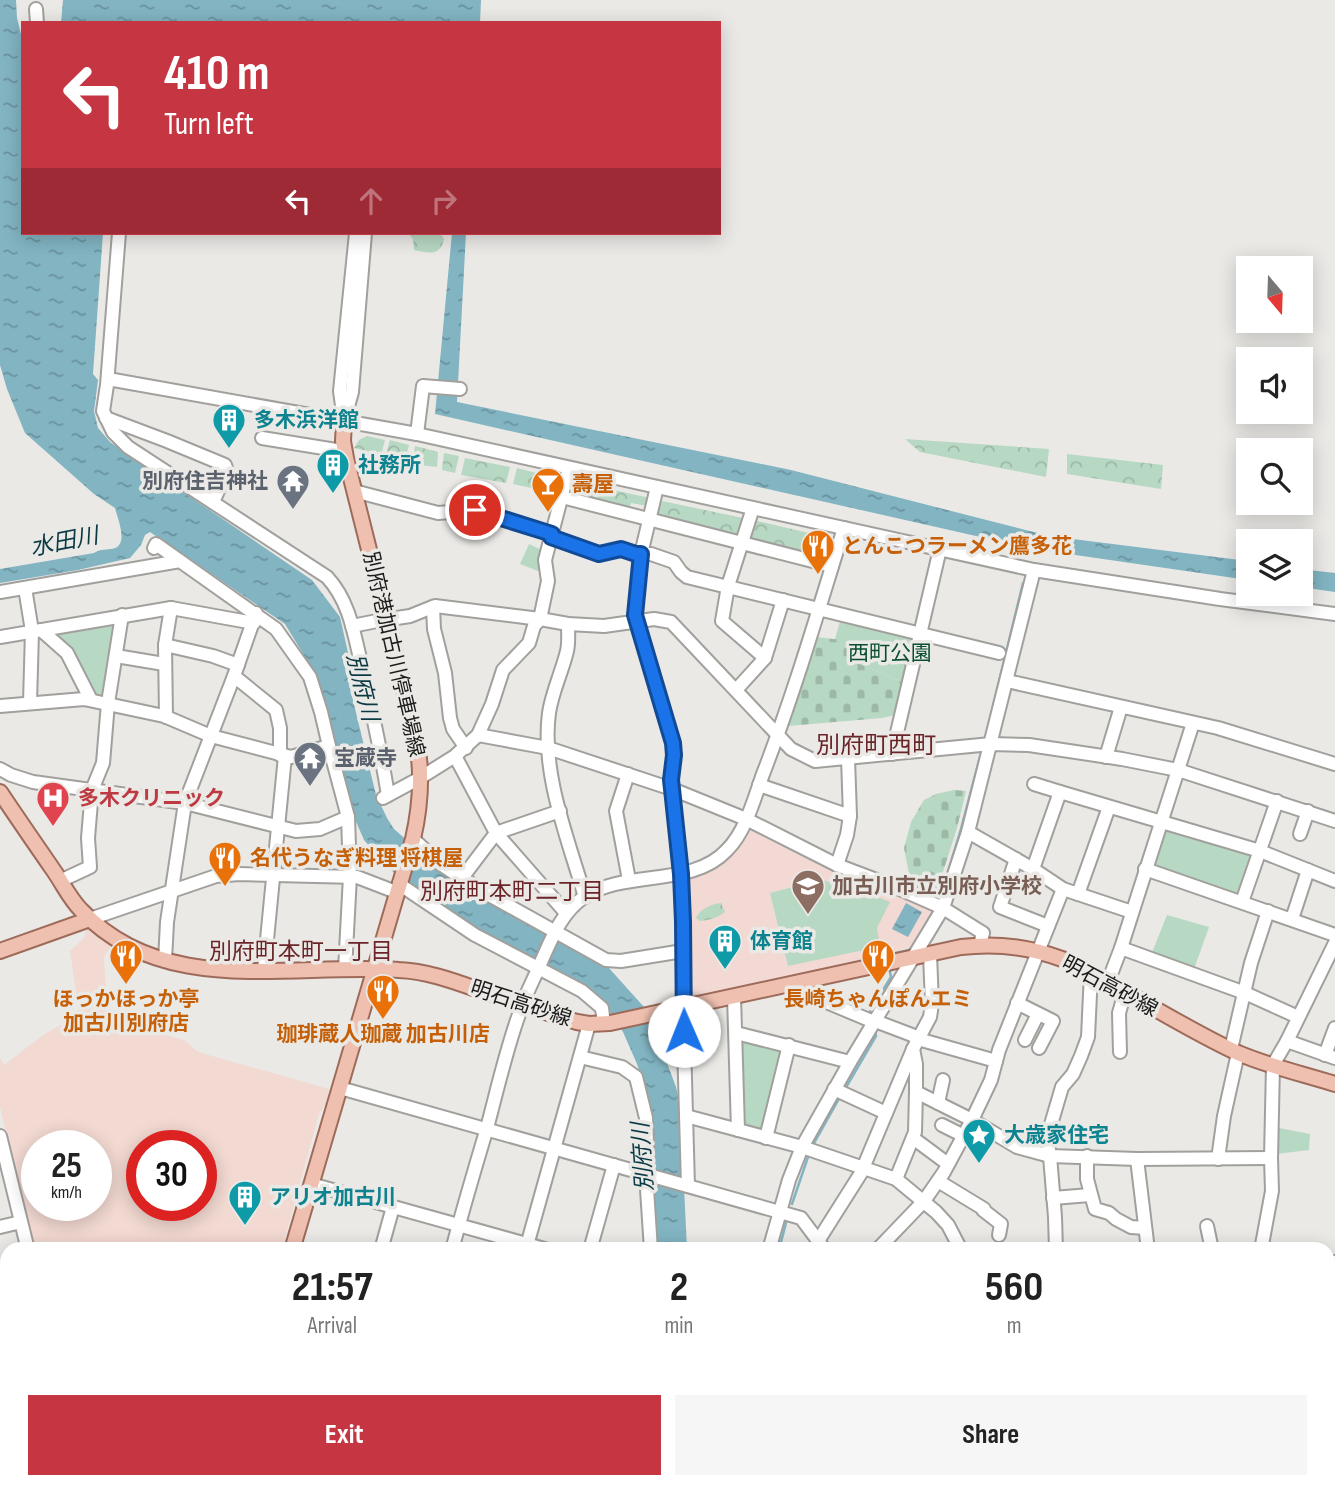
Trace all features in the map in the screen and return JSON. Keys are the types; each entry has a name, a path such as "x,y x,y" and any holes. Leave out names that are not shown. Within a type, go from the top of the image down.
{"main road":[{"name":"別府港加古川停車場線","path":"294,1242 413,839 420,778 415,733 344,448 344,421"},
{"name":"明石高砂線","path":"0,792 80,910 123,943 164,961 201,969 400,970 437,976 564,1018 601,1023 980,945 1037,951 1060,958 1235,1051 1335,1084"},
{"path":"0,951 90,919"}],"street":[{"path":"36,9 37,21"},
{"path":"119,235 108,379 103,411 106,418 113,432 128,447 327,577 337,589 352,626 376,726 385,797 455,756 478,735 503,670 529,643 534,626 540,619 548,581 545,560 569,468"},
{"path":"344,421 352,391 356,235"},
{"path":"356,292 365,235"},
{"path":"108,379 417,434 1034,570 1335,614"},
{"path":"417,434 423,386 460,389"},
{"path":"106,418 225,465 227,471 213,502"},
{"path":"262,438 336,450 344,448"},
{"path":"657,487 641,554 635,615 673,743 671,780 681,874 688,1186"},
{"path":"354,491 438,513 475,510 599,554 621,549 636,554 651,554 674,562 687,577 999,653"},
{"path":"562,497 832,566"},
{"path":"753,508 728,586 722,621 765,658"},
{"path":"454,1242 522,1004 555,932 566,913 585,897 606,887 629,880 681,874 715,861 728,850 746,819 778,735 844,528"},
{"path":"154,548 156,544 255,618 276,629 310,677 348,817 350,876 345,970"},
{"path":"892,754 940,549"},
{"path":"0,592 180,561"},
{"path":"771,1242 789,1180 802,1147 943,908 968,832 1034,570"},
{"path":"24,588 37,630 30,703"},
{"path":"736,690 765,658 783,600"},
{"path":"352,626 410,616 433,607 568,624 604,626 653,619 671,622 791,749 815,761 991,744 1029,745 1178,770 1335,821"},
{"path":"433,607 434,629 445,673 450,718 453,729 466,748"},
{"path":"0,637 170,608 255,618"},
{"path":"166,717 164,664 170,608"},
{"path":"60,881 90,866 88,838 92,790 103,763 108,703 122,615"},
{"path":"164,961 167,922 185,803 255,618"},
{"path":"568,624 567,649 549,715 548,748 550,774 585,897"},
{"path":"37,630 66,653 92,700"},
{"path":"165,645 213,656 236,671 276,709 283,755 264,970"},
{"path":"116,656 164,664"},
{"path":"1007,681 1218,729 1335,764"},
{"path":"0,706 84,699 166,717 211,736 291,758 328,746"},
{"path":"1106,757 1121,707"},
{"path":"1108,982 1193,723"},
{"path":"478,735 548,748 672,789 746,819 837,865 943,908 983,933 980,945"},
{"path":"455,756 496,833 566,913"},
{"path":"837,865 850,816 848,758"},
{"path":"0,769 33,782 185,803 296,831 320,829 348,817"},
{"path":"628,774 616,810 629,880"},
{"path":"1034,784 1260,851 1335,881"},
{"path":"759,785 850,816"},
{"path":"1033,869 1060,792"},
{"path":"1242,902 1278,801"},
{"path":"1078,894 1109,807"},
{"path":"462,878 496,833 560,811"},
{"path":"1300,834 1308,811"},
{"path":"968,832 1063,889 1132,912"},
{"path":"413,839 439,863 462,878 606,960 621,961 683,951"},
{"path":"1016,859 1000,907 1048,926"},
{"path":"1145,869 1335,935"},
{"path":"1292,919 1308,870"},
{"path":"90,919 216,876 239,874 357,877 405,888 475,935 582,991 602,1008 601,1023 580,1057 528,1242"},
{"path":"885,1242 924,1201 964,1136 991,1080 999,1050 1063,889"},
{"path":"1218,1159 1251,963 1268,911"},
{"path":"1262,1242 1272,1191 1273,1065 1335,943"},
{"path":"1121,948 1245,993 1298,1017"},
{"path":"823,1242 864,1167 915,1044 930,1017 930,954"},
{"path":"1056,1242 1047,1138 1062,1087 1073,1073 1088,1037 1091,973"},
{"path":"786,985 912,1035 916,1064 916,1125 896,1179"},
{"path":"1120,1052 1119,1013 1125,992"},
{"path":"734,996 738,1130"},
{"path":"1017,1003 1053,1021 1039,1048"},
{"path":"1025,1040 1038,1014"},
{"path":"1287,1041 1330,1056 1335,1028"},
{"path":"736,1033 850,1062"},
{"path":"915,1044 996,1061"},
{"path":"766,1138 789,1045"},
{"path":"580,1057 622,1067 636,1077 646,1118 650,1242"},
{"path":"938,1103 943,1080"},
{"path":"340,1087 801,1218 819,1242"},
{"path":"834,1089 886,1114"},
{"path":"916,1092 972,1120 1017,1147 1050,1156 1137,1159 1271,1158"},
{"path":"686,1116 802,1147 896,1179 948,1225 957,1242"},
{"path":"942,1125 964,1136"},
{"path":"0,1136 25,1242"},
{"path":"913,1138 948,1164"},
{"path":"1087,1156 1087,1179 1095,1209 1109,1213 1131,1227 1145,1228"},
{"path":"1137,1159 1148,1242"},
{"path":"592,1242 614,1165"},
{"path":"938,1181 984,1209 1001,1224 999,1235"},
{"path":"311,1184 459,1224 512,1242"},
{"path":"1053,1198 1090,1195"},
{"path":"383,1242 393,1207"},
{"path":"0,1227 21,1222"},
{"path":"1208,1226 1211,1242"}],"shaded area":[{"name":"加古川市立別府小学校","path":"751,826 817,863 902,892 932,909 912,946 883,957 692,999 687,996 687,876"},
{"path":"87,926 112,944 104,957 107,1011 114,1011 158,1033 184,1040 198,1052 329,1089 326,1103 319,1114 284,1242 33,1242 28,1221 112,1221 112,1130 21,1130 21,1192 0,1107 0,1058 4,1065 46,1033 77,1017 79,1012 70,951 84,938"}],"green space":[{"path":"410,235 441,235 444,239 437,251 424,252 414,250"},
{"path":"367,436 385,440 381,455 354,448 359,440"},
{"path":"905,439 1049,449 1046,477 920,452"},
{"path":"390,440 409,445 405,461 385,457"},
{"path":"415,446 438,452 437,467 412,464"},
{"path":"444,453 459,456 455,473 442,470"},
{"path":"1067,454 1163,465 1161,489 1067,474"},
{"path":"465,458 510,467 506,483 461,475"},
{"path":"517,468 540,474 536,489 513,484"},
{"path":"572,481 650,498 648,506 631,503 629,510 568,495"},
{"path":"662,501 743,518 739,535 657,517"},
{"path":"753,520 834,539 829,560 747,540"},
{"path":"529,544 544,551 538,571 520,564"},
{"name":"西町公園","path":"841,618 914,636 905,683 852,661 835,639"},
{"path":"115,620 105,696 91,696 48,632"},
{"path":"817,637 850,641 852,661 905,683 899,714 882,718 788,726"},
{"path":"954,790 966,791 934,900 902,884 909,874 904,848 911,822 924,800"},
{"path":"1162,825 1257,853 1241,899 1147,868"},
{"path":"816,878 851,886 890,902 877,928 879,941 870,951 788,966 770,893 812,882"},
{"path":"721,903 725,912 722,914 704,921 696,918 706,908"},
{"path":"1167,915 1209,927 1194,969 1151,955"},
{"path":"743,1039 781,1048 783,1053 764,1130 744,1129 739,1041"},
{"path":"1274,1127 1310,1134 1309,1150 1276,1154"}],"water":[{"path":"0,0 16,0 21,34 21,235 103,235 93,374 98,380 94,411 98,428 110,442 312,580 340,617 349,657 343,659 376,795 394,829 419,851 477,893 608,967 644,1007 676,1087 680,1104 687,1242 655,1242 652,1116 637,1064 623,1032 605,1005 590,992 480,930 409,885 386,866 364,840 354,817 329,716 314,672 285,624 150,532 145,535 141,545 130,558 0,583 0,569 111,549 117,547 121,538 115,508 94,494 25,433 0,365"},
{"path":"63,0 481,0 480,21 61,21"},
{"path":"452,235 466,235 457,402 791,470 1049,536 1236,559 1236,578 1034,549 435,414"},
{"path":"1313,570 1335,573 1335,592 1313,589"},
{"path":"906,903 922,912 908,937 892,929"}],"waterway":[{"path":"985,739 1023,583"},
{"path":"943,888 982,749"},
{"path":"927,922 934,910"},
{"path":"895,955 913,946"},
{"path":"871,1014 870,1011 891,977 891,968"},
{"path":"845,1089 876,1036 875,1031"},
{"path":"813,1145 840,1097"},
{"path":"792,1204 809,1154"},
{"path":"781,1242 787,1219"}],"place":[{"name":"多木浜洋館","path":"229,450"},
{"name":"社務所","path":"333,495"},
{"name":"別府住吉神社","path":"293,511"},
{"name":"壽屋","path":"548,514"},
{"name":"とんこつラーメン鷹多花","path":"818,576"},
{"name":"宝蔵寺","path":"310,788"},
{"name":"多木クリニック","path":"53,828"},
{"name":"名代うなぎ料理 将棋屋","path":"225,888"},
{"name":"加古川市立別府小学校","path":"808,916"},
{"name":"体育館","path":"725,971"},
{"name":"ほっかほっか亭 加古川別府店","path":"126,986"},
{"name":"長崎ちゃんぽんエミ","path":"878,986"},
{"name":"珈琲蔵人珈蔵 加古川店","path":"383,1021"},
{"name":"大歳家住宅","path":"979,1165"},
{"name":"アリオ加古川","path":"245,1227"}],"district":[{"name":"別府町西町","path":"876,745"},
{"name":"別府町本町二丁目","path":"512,891"},
{"name":"別府町本町一丁目","path":"301,951"}],"route":[{"path":"475,510 552,534 551,537 599,554 621,549 641,554 635,615 673,743 671,780 681,874 684,1031"}],"water label":[{"name":"水田川","path":"64,541"},
{"name":"別府川","path":"363,687"},
{"name":"別府川","path":"642,1157"}]}
